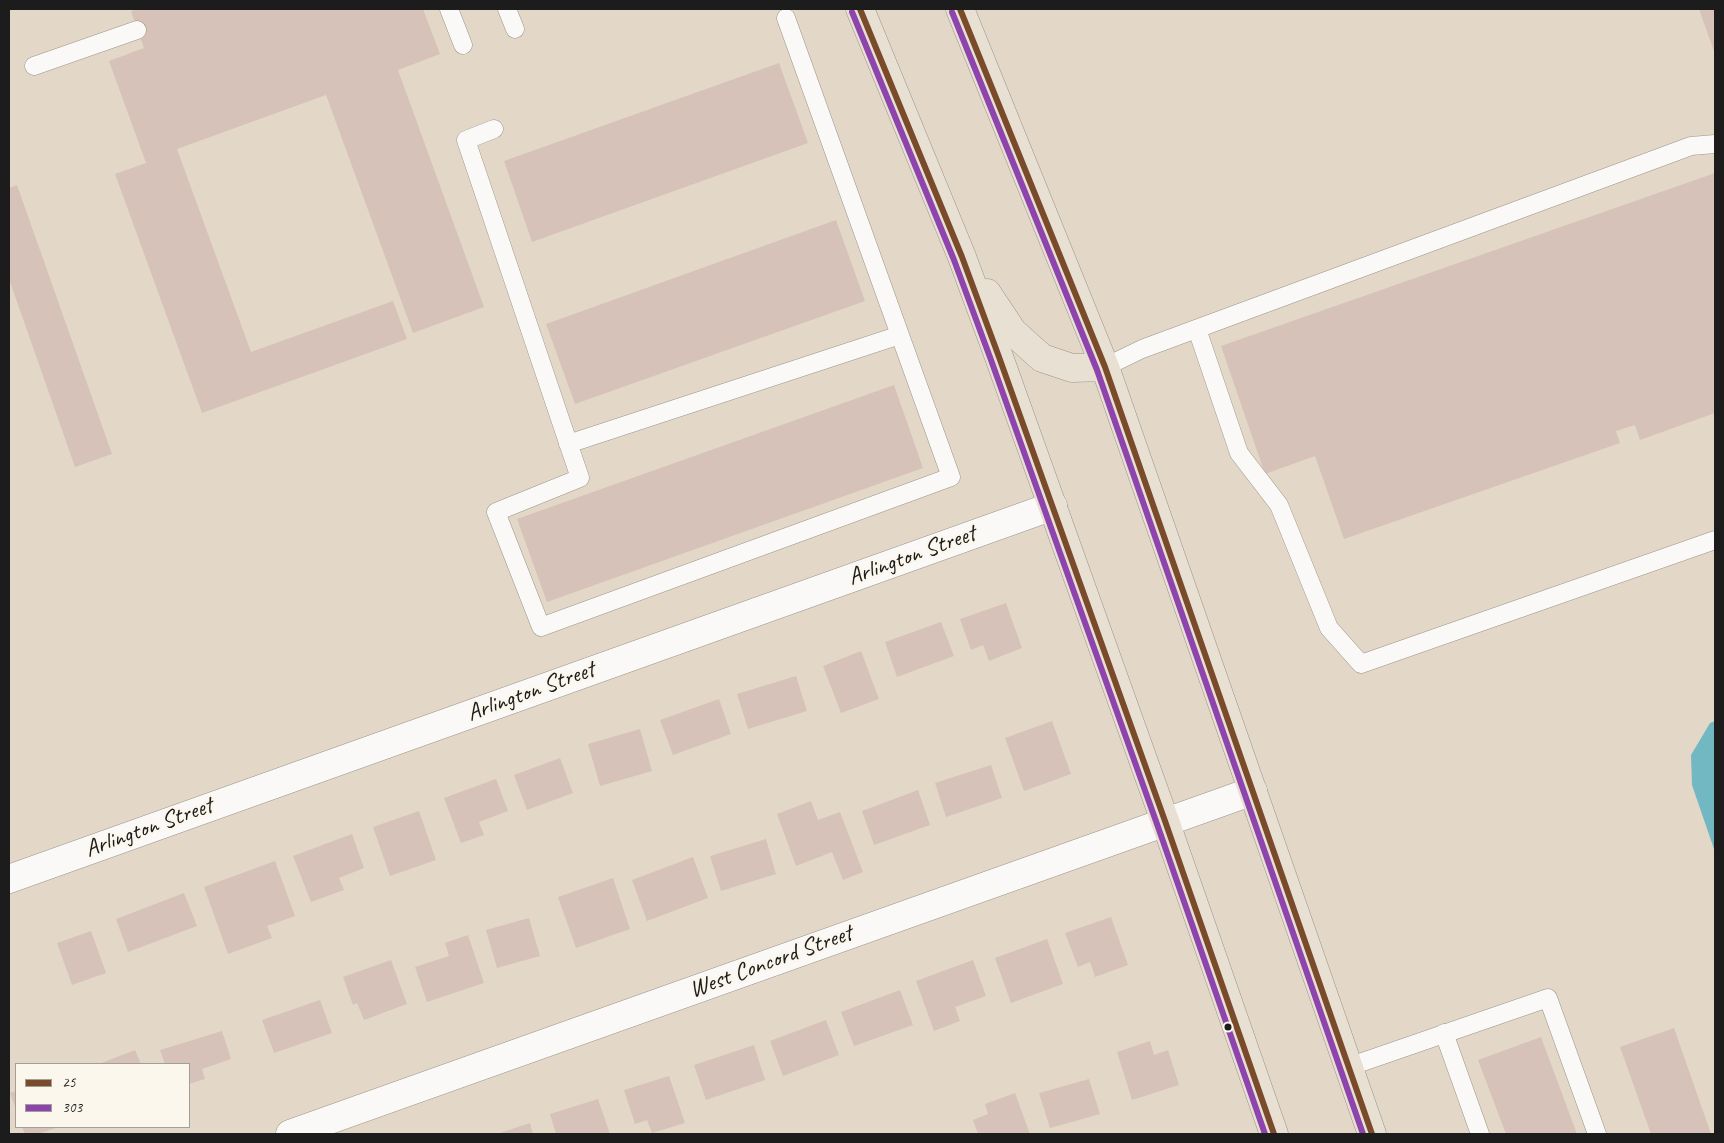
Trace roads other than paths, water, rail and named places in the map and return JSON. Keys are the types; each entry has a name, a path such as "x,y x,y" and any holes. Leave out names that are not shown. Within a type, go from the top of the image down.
{"main road":[{"path":"860,9 962,257 1165,821 1273,1134"},
{"path":"960,9 1105,367 1372,1134"},
{"path":"962,257 1012,332 1042,358 1072,368 1105,367"}],"street":[{"name":"Arlington Street","path":"9,879 1053,506"},
{"name":"West Concord Street","path":"290,1134 1253,791"}],"lane":[{"path":"448,9 463,45"},
{"path":"507,9 515,29"},
{"path":"494,129 466,140 580,478 496,512 540,627 951,478 786,18"},
{"path":"34,66 138,30"},
{"path":"1105,367 1142,349 1690,146 1715,144"},
{"path":"1196,329 1239,453 1279,504 1330,628 1361,664 1715,540"},
{"path":"568,444 900,335"},
{"path":"1348,1067 1548,998 1597,1134"},
{"path":"1444,1033 1480,1134"}],"water":[{"path":"1715,721 1715,852 1692,785 1691,755 1710,723"}]}
